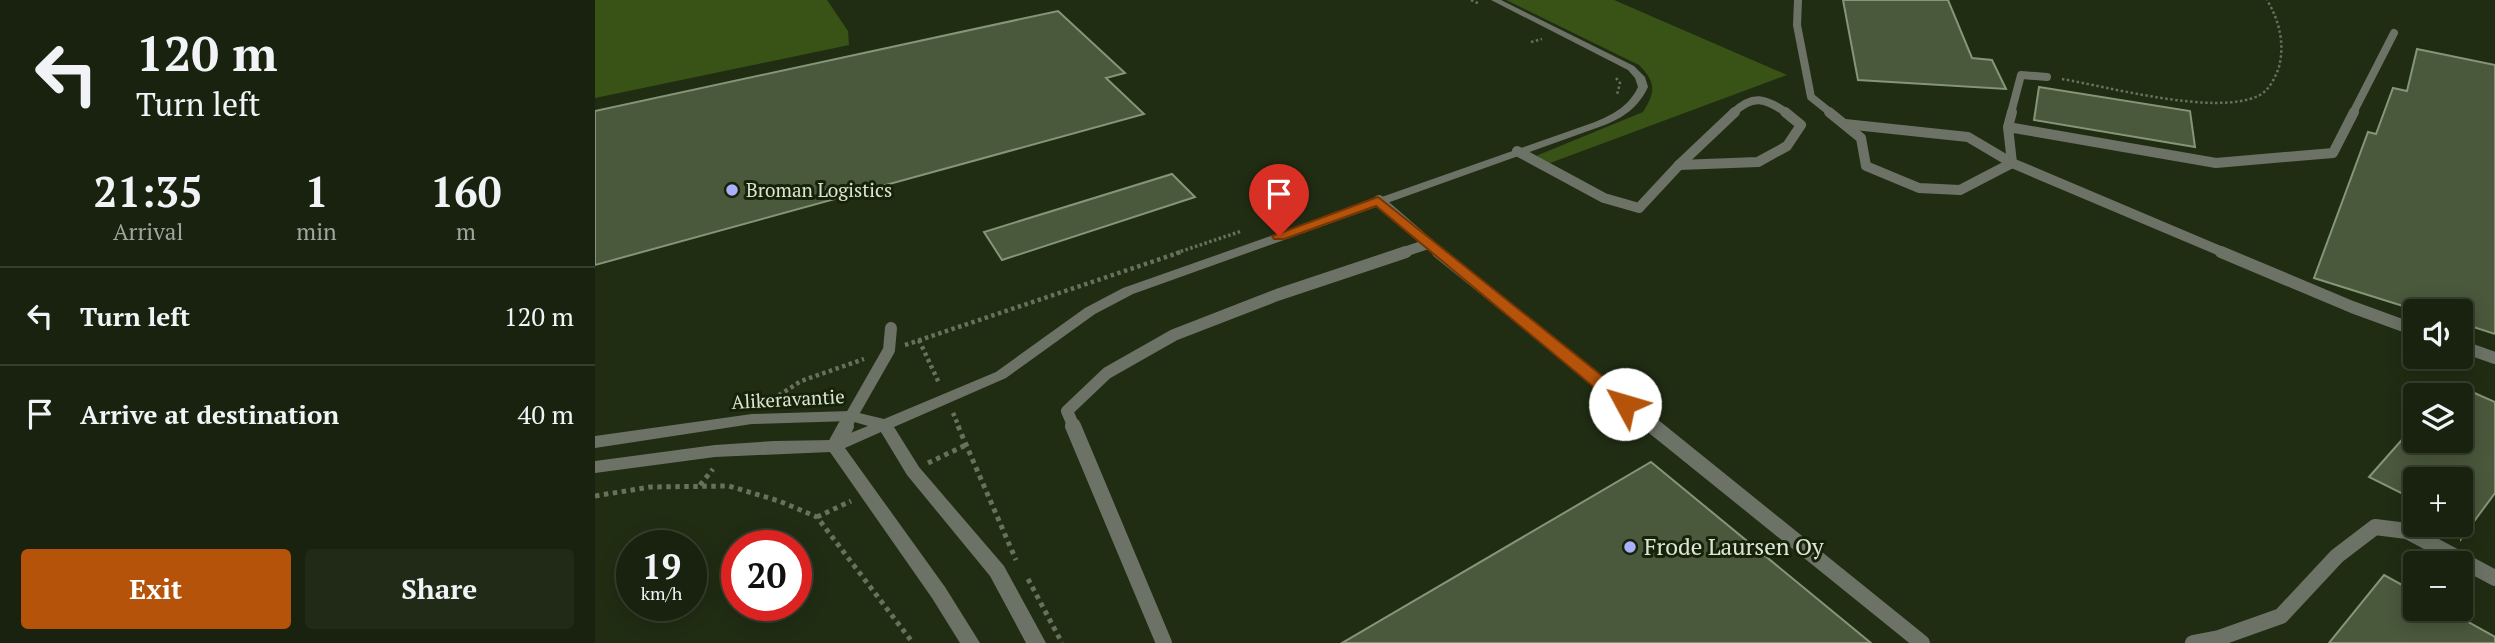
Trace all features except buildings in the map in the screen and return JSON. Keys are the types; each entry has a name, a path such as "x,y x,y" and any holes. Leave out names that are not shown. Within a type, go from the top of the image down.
{"street":[{"path":"595,467 729,449 778,445 835,446 1000,375 1090,311 1128,291 1614,118 1631,108 1643,87 1640,77 1631,68 1495,0"},
{"name":"Alikeravantie","path":"595,442 752,419 851,416 884,424"},
{"path":"884,424 913,471 997,571 1036,643"},
{"path":"835,446 866,494 947,601 969,643"}],"lane":[{"path":"1798,0 1797,25 1811,97 1861,138 1866,166 1919,188 1960,190 2012,163"},
{"path":"2008,127 2216,163 2333,153 2394,33"},
{"path":"2012,163 2008,127 2021,75 2047,77"},
{"path":"1517,152 1604,198 1639,208 1679,165 1746,101 1761,99 1787,112 1801,125 1787,146 1758,162 1679,165"},
{"path":"1845,124 1968,137 2012,163 2352,307 2403,326"},
{"path":"1378,201 1922,643"},
{"path":"1164,643 1067,411 1107,373 1174,335 1277,295 1428,244"},
{"path":"835,446 889,350 891,328"},
{"path":"2473,350 2495,358"},
{"path":"2193,643 2219,638 2281,616 2337,556 2375,527 2407,531 2495,578"}],"path":[{"path":"1471,0 1481,5"},
{"path":"2047,77 2214,104 2256,98 2270,88 2283,51 2277,19 2267,0"},
{"path":"1535,33 1546,38"},
{"path":"1613,73 1620,83 1618,94 1613,99"},
{"path":"752,419 770,400 801,381 1250,228"},
{"path":"919,340 968,444 1016,561 1050,617 1062,643"},
{"path":"913,471 968,444"},
{"path":"700,485 729,449"},
{"path":"595,496 650,487 729,486 779,501 817,517 913,643"},
{"path":"817,517 866,494"}],"green space":[{"path":"595,0 827,0 848,31 849,45 595,98"},
{"path":"1506,0 1614,0 1787,75 1550,163 1536,156 1643,112 1652,93 1651,82 1639,65"}],"place":[{"name":"Broman Logistics","path":"732,190"},
{"name":"Frode Laursen Oy","path":"1630,547"}],"route":[{"path":"1279,236 1378,201 1625,404"}]}
